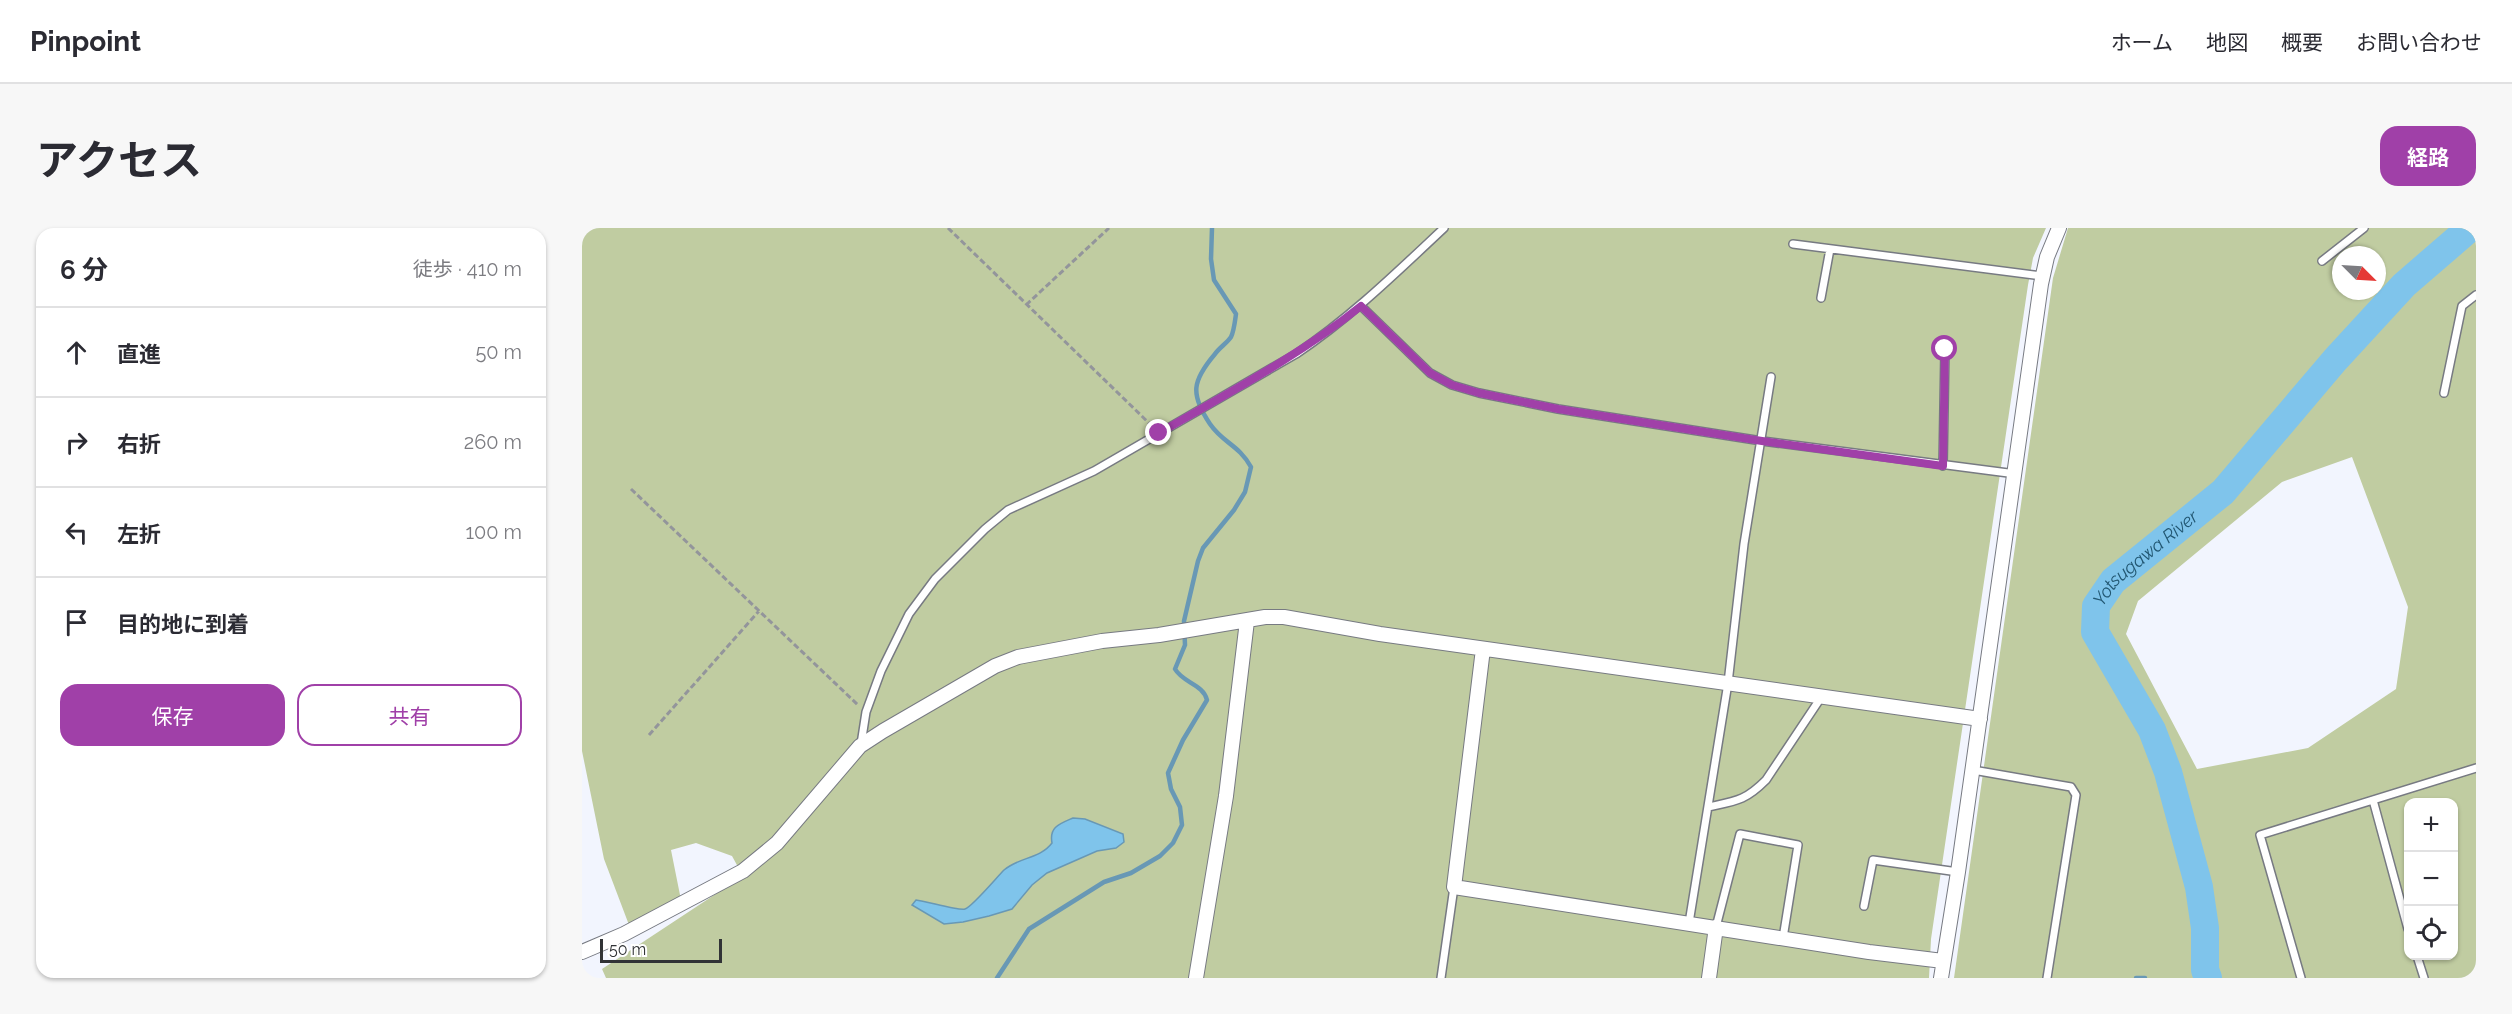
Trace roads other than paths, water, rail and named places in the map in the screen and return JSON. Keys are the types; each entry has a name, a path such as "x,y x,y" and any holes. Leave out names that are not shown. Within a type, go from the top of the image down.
{"street":[{"path":"1941,978 1959,872 2042,276 2047,256 2059,228"},
{"path":"582,952 624,934 743,871 777,843 860,746 883,731 995,666 1018,657 1102,641 1160,635 1284,616 1380,634 1980,719"},
{"path":"1196,978 1226,796 1247,621"},
{"path":"1483,649 1454,887 1943,961"},
{"path":"1709,978 1716,927"}],"lane":[{"path":"860,746 866,712 881,671 909,614 935,579 985,529 1008,510 1094,471 1296,354 1328,333 1361,306 1444,228"},
{"path":"2322,261 2364,228"},
{"path":"1793,244 2042,276"},
{"path":"1821,298 1830,249"},
{"path":"2444,393 2462,306 2476,295"},
{"path":"1361,306 1430,373 1452,385 1558,409 1762,441 2016,474"},
{"path":"1943,466 1945,349"},
{"path":"1689,923 1728,682 1744,544 1771,377"},
{"path":"1708,807 1743,799 1755,791 1766,780 1822,696"},
{"path":"2301,978 2260,835 2476,768"},
{"path":"1973,770 2071,787 2076,795 2047,978"},
{"path":"2373,800 2404,911"},
{"path":"1716,927 1740,834 1798,845 1783,938"},
{"path":"1864,906 1873,860 1959,872"},
{"path":"1441,978 1454,887"},
{"path":"2418,960 2424,978"}],"water":[{"path":"1073,818 1085,819 1123,834 1124,842 1116,848 1097,851 1047,873 1032,885 1012,909 989,916 944,924 912,905 916,900 965,909 979,898 1004,870 1047,848 1052,843 1052,833 1059,824"}],"waterway":[{"path":"997,978 1029,929 1104,882 1131,873 1160,856 1173,843 1182,825 1180,807 1171,789 1168,773 1183,740 1207,700 1201,690 1175,669 1185,645 1184,621 1203,548 1234,510 1245,492 1251,467 1210,424 1197,396 1198,380 1207,364 1231,337 1236,314 1214,280 1211,259 1212,228"},
{"name":"Yotsugawa River","path":"2208,978 2205,970 2205,928 2199,887 2168,772 2152,730 2095,632 2096,606 2113,581 2223,492 2335,360 2404,285 2470,228"},
{"path":"2136,978 2145,978"}]}
